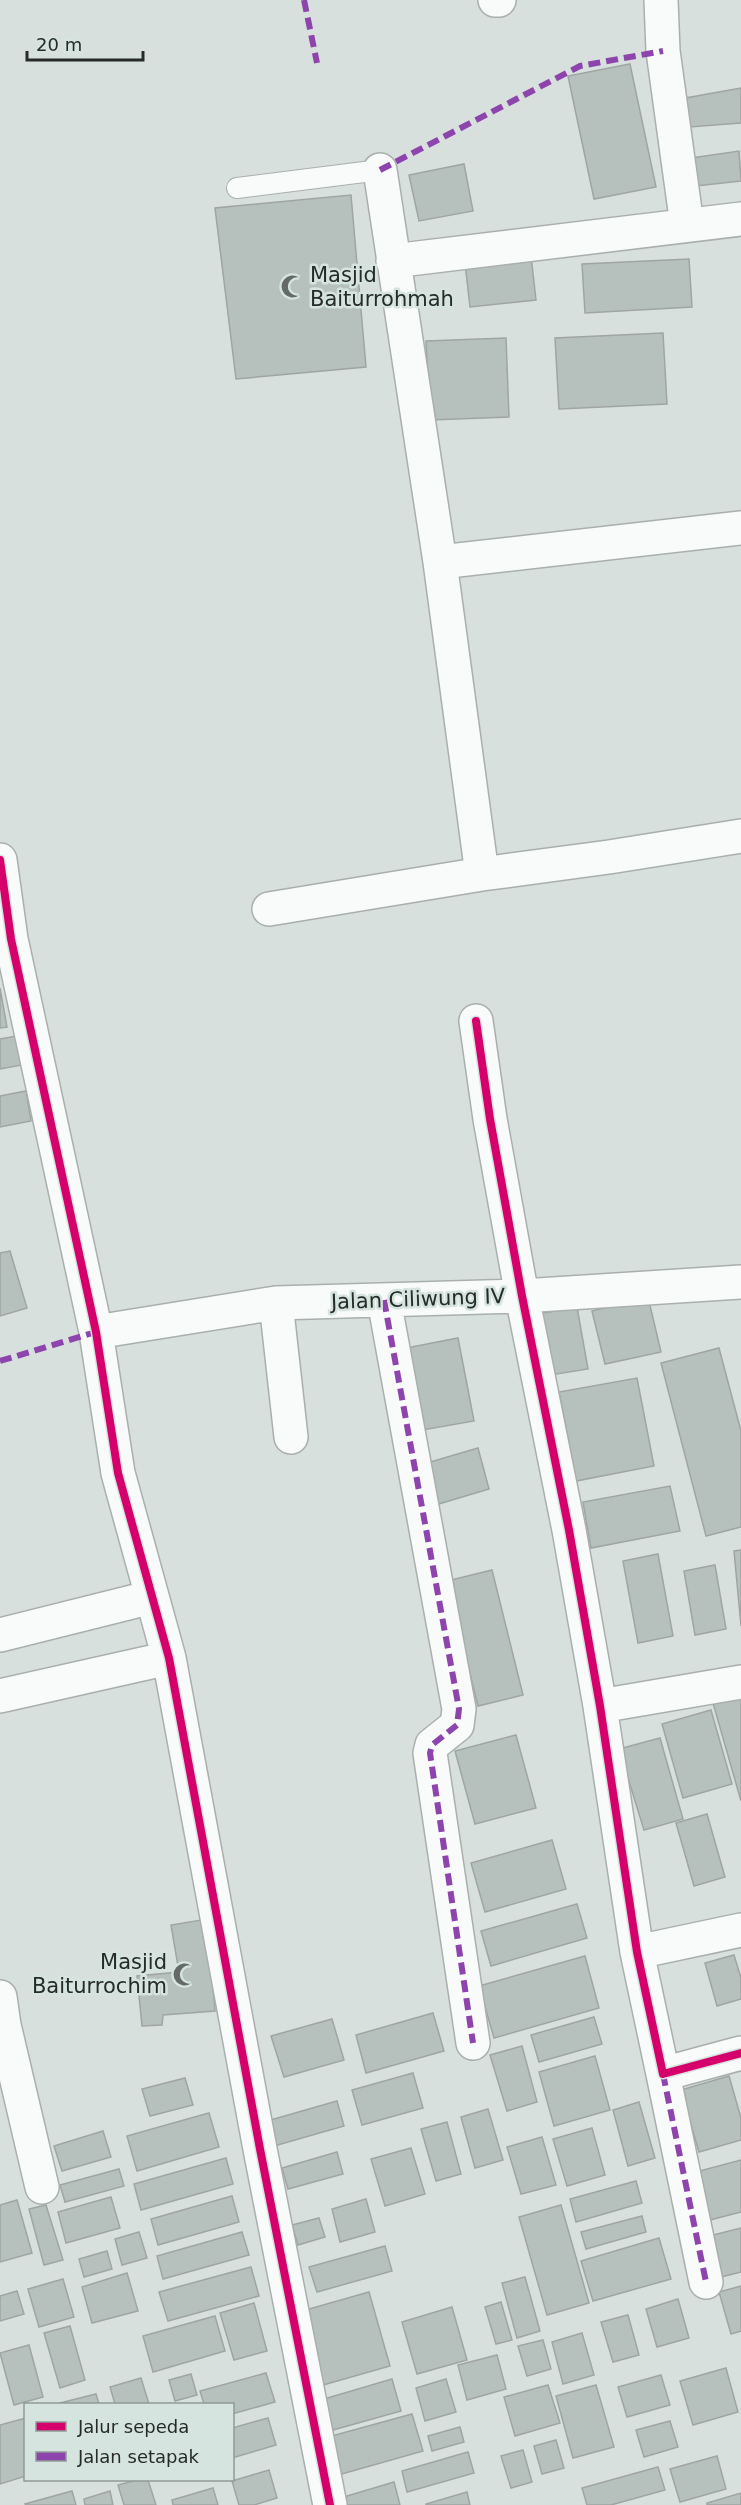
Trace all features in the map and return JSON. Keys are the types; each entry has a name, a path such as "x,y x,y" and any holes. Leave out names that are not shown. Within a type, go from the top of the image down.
{"street":[{"path":"661,0 663,51 687,225"},
{"path":"380,170 440,562 482,874"},
{"path":"393,261 741,219"},
{"path":"440,562 741,528"},
{"path":"269,909 482,874 741,836"},
{"path":"0,860 6,940 96,1332 118,1473 169,1658 260,2148 330,2505"},
{"path":"476,1022 490,1119 522,1296 569,1530 600,1706 637,1952 706,2282"},
{"name":"Jalan Ciliwung IV","path":"96,1332 276,1304 522,1296 741,1282"},
{"path":"384,1300 459,1709 457,1725 432,1745 430,1753 473,2043"},
{"path":"276,1304 291,1437"},
{"path":"0,1635 152,1598"},
{"path":"0,1696 169,1658"},
{"path":"600,1706 741,1682"},
{"path":"637,1952 741,1930"},
{"path":"1,2016 42,2187"},
{"path":"663,2074 741,2053"}],"lane":[{"path":"237,188 380,170"}],"building":[{"path":"630,64 656,187 594,199 568,76"},
{"path":"741,88 741,123 677,128 680,99"},
{"path":"739,151 741,181 687,187 685,159"},
{"path":"464,164 473,211 419,221 409,175"},
{"name":"Masjid Baiturrohmah","path":"351,195 366,367 236,379 215,208"},
{"path":"530,247 536,300 470,307 464,254"},
{"path":"689,259 692,307 585,313 582,264"},
{"path":"663,333 667,404 559,409 555,338"},
{"path":"506,338 509,417 430,420 426,341"},
{"path":"0,988 7,1027 0,1028"},
{"path":"16,1036 22,1065 0,1069 0,1039"},
{"path":"26,1091 31,1121 0,1127 0,1096"},
{"path":"10,1251 27,1308 0,1316 0,1253"},
{"path":"648,1297 661,1352 605,1364 592,1311"},
{"path":"577,1307 588,1369 538,1377 527,1316"},
{"path":"458,1338 474,1421 417,1431 401,1349"},
{"path":"719,1348 741,1431 741,1527 706,1536 661,1363"},
{"path":"637,1378 654,1466 576,1481 559,1392"},
{"path":"478,1448 489,1489 432,1506 420,1465"},
{"path":"670,1486 680,1531 591,1548 583,1502"},
{"path":"741,1550 741,1626 734,1551"},
{"path":"658,1554 673,1636 638,1643 623,1561"},
{"path":"715,1565 726,1629 695,1635 684,1571"},
{"path":"492,1570 523,1695 478,1706 447,1581"},
{"path":"741,1696 741,1801 713,1703"},
{"path":"711,1710 732,1784 683,1798 662,1724"},
{"path":"516,1735 536,1808 475,1824 455,1751"},
{"path":"660,1738 683,1819 644,1830 619,1749"},
{"path":"707,1814 725,1877 694,1886 676,1823"},
{"path":"552,1840 566,1889 485,1912 471,1863"},
{"path":"577,1904 587,1938 491,1966 481,1931"},
{"name":"Masjid Baiturrochim","path":"207,1919 215,2011 163,2015 162,2025 142,2026 137,1976 179,1972 171,1925"},
{"path":"734,1955 741,1978 741,1999 717,2006 705,1963"},
{"path":"585,1956 599,2008 494,2038 479,1986"},
{"path":"433,2013 444,2051 366,2073 356,2035"},
{"path":"594,2017 602,2044 539,2062 531,2035"},
{"path":"332,2019 344,2060 284,2077 271,2036"},
{"path":"522,2046 537,2102 507,2111 490,2055"},
{"path":"595,2056 610,2110 554,2126 539,2072"},
{"path":"413,2073 423,2108 362,2125 352,2090"},
{"path":"729,2076 741,2118 741,2140 699,2152 681,2090"},
{"path":"185,2078 193,2105 150,2116 142,2089"},
{"path":"337,2101 344,2126 274,2146 267,2121"},
{"path":"639,2102 655,2158 628,2166 613,2110"},
{"path":"488,2109 503,2160 475,2168 461,2117"},
{"path":"209,2113 219,2147 137,2171 127,2136"},
{"path":"447,2122 461,2174 436,2181 421,2129"},
{"path":"592,2128 605,2175 567,2186 553,2139"},
{"path":"103,2131 111,2157 62,2171 54,2146"},
{"path":"542,2137 556,2185 521,2194 507,2147"},
{"path":"411,2148 425,2194 385,2206 371,2159"},
{"path":"337,2152 343,2174 288,2189 282,2168"},
{"path":"226,2158 233,2184 141,2210 134,2184"},
{"path":"741,2160 741,2212 706,2221 692,2173"},
{"path":"119,2169 124,2186 65,2202 60,2185"},
{"path":"636,2181 642,2203 576,2222 570,2199"},
{"path":"232,2196 239,2222 158,2245 151,2219"},
{"path":"111,2197 120,2228 66,2243 58,2212"},
{"path":"366,2199 375,2232 340,2242 332,2209"},
{"path":"17,2200 32,2253 0,2262 0,2205"},
{"path":"46,2205 63,2260 44,2265 29,2209"},
{"path":"561,2205 589,2303 547,2315 519,2217"},
{"path":"642,2216 646,2232 586,2249 581,2232"},
{"path":"319,2218 325,2237 298,2245 292,2225"},
{"path":"741,2228 741,2272 717,2278 705,2237"},
{"path":"139,2232 147,2258 122,2265 115,2239"},
{"path":"242,2232 249,2255 163,2279 157,2256"},
{"path":"659,2238 671,2279 593,2301 581,2261"},
{"path":"385,2246 392,2271 317,2292 309,2267"},
{"path":"107,2251 112,2269 84,2277 79,2259"},
{"path":"251,2267 259,2296 168,2321 159,2292"},
{"path":"127,2273 138,2311 92,2323 82,2287"},
{"path":"525,2277 540,2331 517,2338 502,2283"},
{"path":"63,2279 74,2317 39,2327 28,2289"},
{"path":"741,2286 741,2331 731,2334 719,2292"},
{"path":"17,2291 24,2314 0,2321 0,2296"},
{"path":"369,2292 390,2366 323,2385 302,2311"},
{"path":"678,2299 689,2338 657,2347 646,2309"},
{"path":"501,2302 512,2340 496,2344 485,2307"},
{"path":"254,2303 267,2351 234,2360 220,2313"},
{"path":"452,2307 467,2360 417,2374 402,2322"},
{"path":"628,2315 639,2355 613,2362 601,2322"},
{"path":"215,2316 225,2351 153,2372 143,2336"},
{"path":"70,2326 85,2380 60,2388 44,2333"},
{"path":"582,2333 594,2375 563,2384 552,2342"},
{"path":"543,2340 551,2369 527,2376 518,2346"},
{"path":"29,2345 43,2397 14,2405 0,2353"},
{"path":"497,2355 506,2389 467,2400 458,2365"},
{"path":"726,2368 738,2412 693,2425 680,2381"},
{"path":"266,2373 275,2402 234,2413 234,2403 204,2403 200,2391"},
{"path":"191,2374 197,2395 175,2401 169,2380"},
{"path":"661,2375 670,2405 627,2417 618,2387"},
{"path":"141,2378 149,2403 115,2403 110,2387"},
{"path":"392,2379 401,2411 333,2430 324,2399"},
{"path":"446,2379 456,2412 425,2421 416,2388"},
{"path":"548,2385 560,2423 515,2436 504,2397"},
{"path":"596,2385 614,2447 573,2458 556,2396"},
{"path":"96,2394 99,2403 60,2403"},
{"path":"412,2414 423,2451 338,2475 328,2437"},
{"path":"268,2418 276,2445 234,2457 234,2427"},
{"path":"24,2419 24,2477 0,2484 0,2425"},
{"path":"670,2421 678,2447 644,2457 636,2430"},
{"path":"460,2427 464,2442 432,2451 428,2436"},
{"path":"556,2440 564,2468 542,2474 534,2446"},
{"path":"523,2450 532,2482 511,2488 501,2456"},
{"path":"468,2452 474,2473 407,2492 402,2471"},
{"path":"717,2456 726,2489 680,2502 670,2469"},
{"path":"658,2467 665,2490 611,2505 587,2505 582,2488"},
{"path":"269,2470 277,2498 254,2505 239,2505 232,2481"},
{"path":"133,2481 148,2481 156,2505 124,2505 118,2485"},
{"path":"394,2482 400,2505 339,2505 337,2499"},
{"path":"213,2488 218,2505 173,2505 172,2500"},
{"path":"72,2491 76,2505 25,2504"},
{"path":"110,2491 113,2505 85,2505 84,2499"},
{"path":"467,2492 470,2505 426,2505 426,2504"},
{"path":"741,2493 741,2505 707,2505 707,2503"}],"marked path":[{"path":"304,0 317,63"},
{"path":"380,170 580,66 663,51"},
{"path":"384,1300 459,1709 457,1725 432,1745 430,1753 473,2043"},
{"path":"0,1361 96,1332"},
{"path":"663,2074 706,2282"}],"cycle path":[{"path":"0,860 11,939 96,1332 118,1473 169,1658 260,2149 330,2505"},
{"path":"476,1021 490,1119 522,1296 569,1530 600,1706 637,1952 663,2074 741,2053"}],"place":[{"name":"Masjid Baiturrohmah","path":"292,287"},
{"name":"Masjid Baiturrochim","path":"185,1974"}]}
